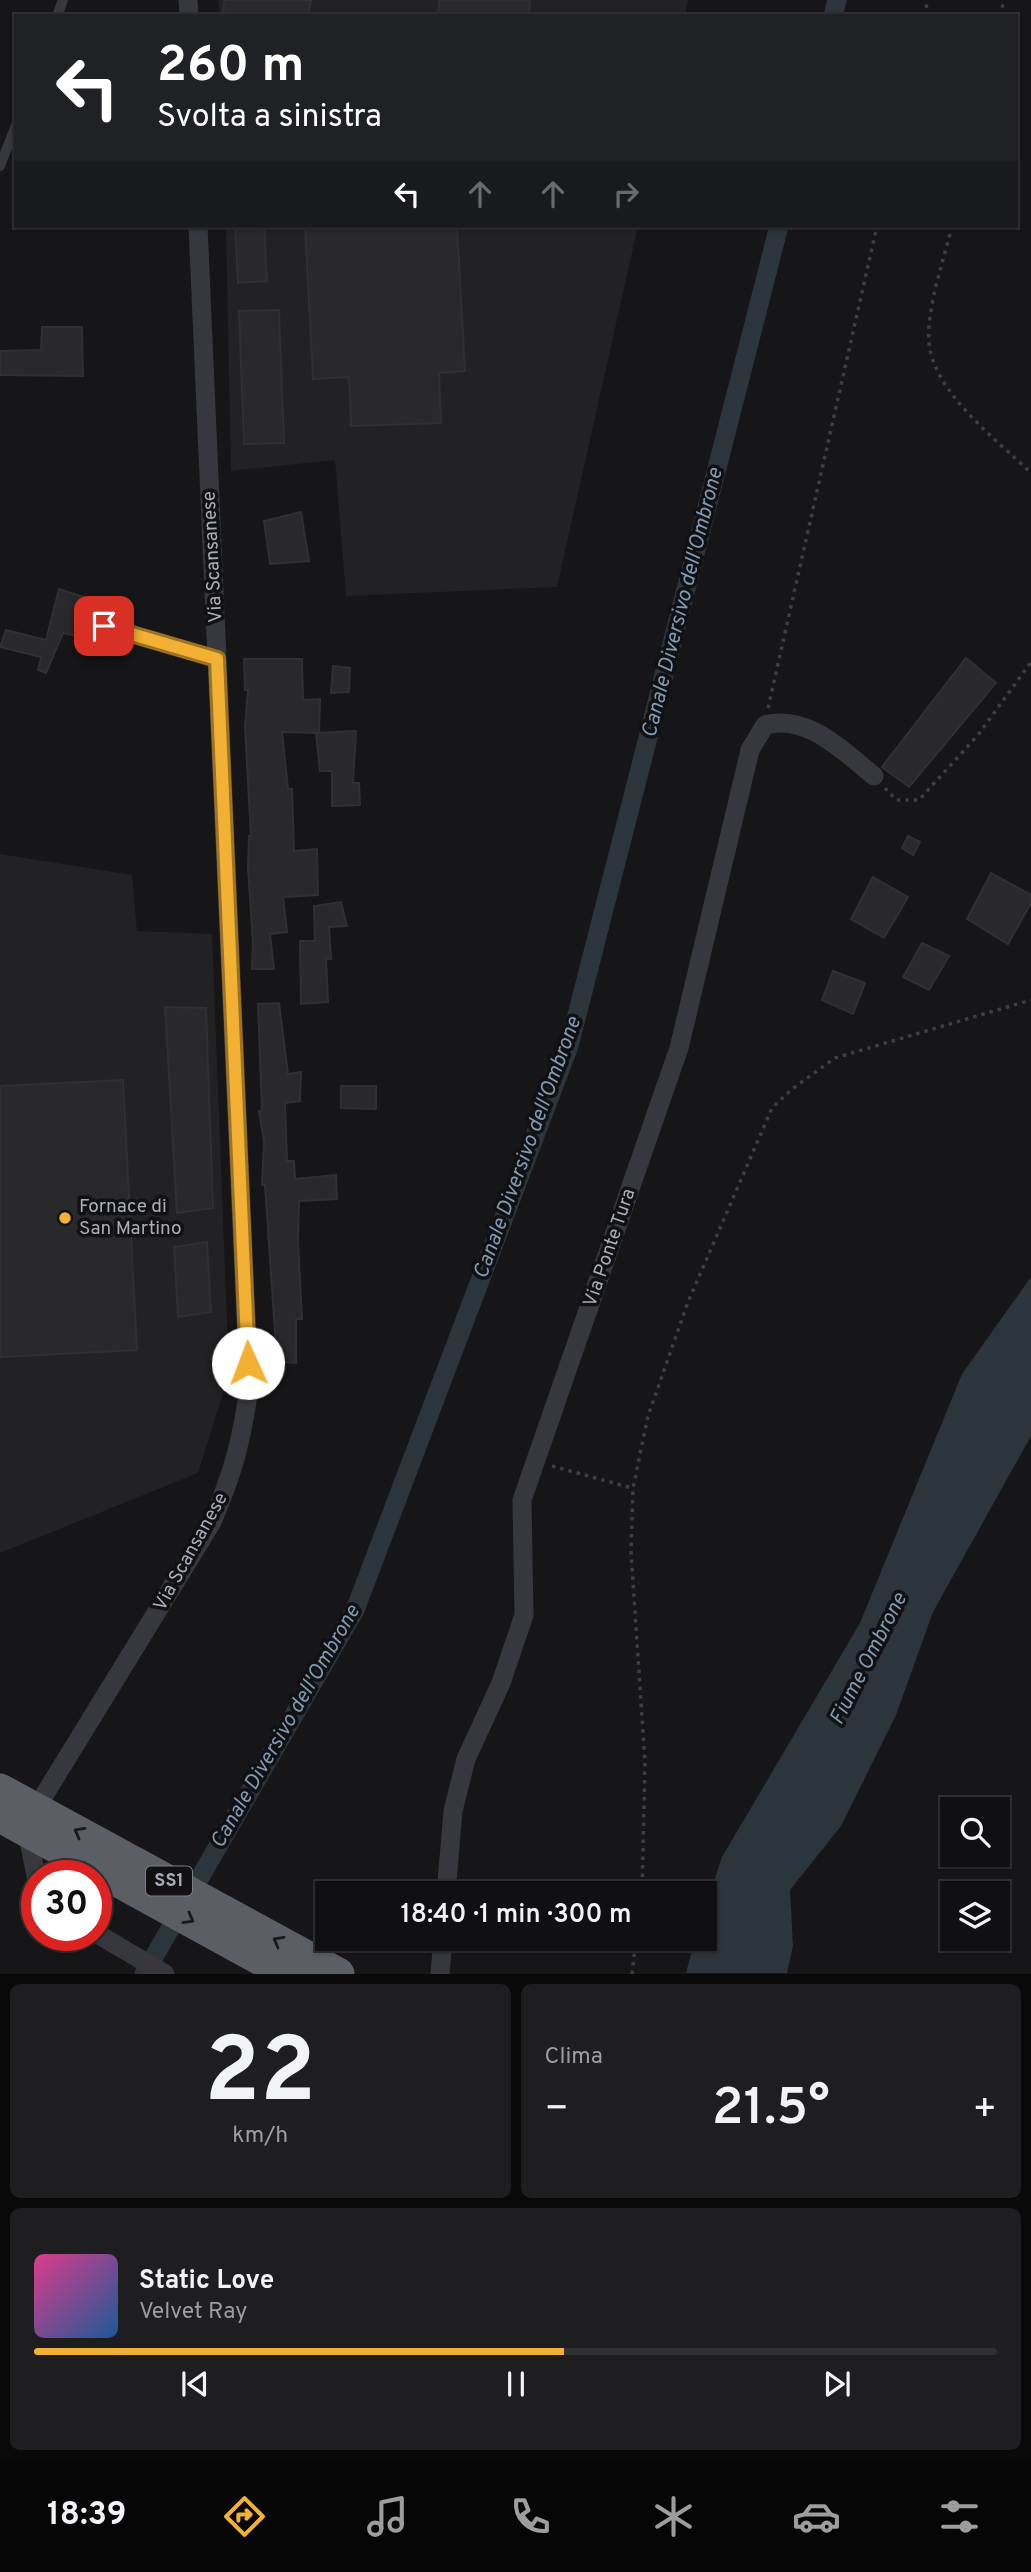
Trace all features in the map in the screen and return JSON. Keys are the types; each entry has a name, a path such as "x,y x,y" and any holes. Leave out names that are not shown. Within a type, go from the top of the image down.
{"highway":[{"name":"SS1","path":"0,1790 338,1973"},
{"name":"SS1","path":"0,1816 288,1973"}],"street":[{"name":"Via Scansanese","path":"33,1860 30,1846 32,1815 212,1522 231,1479 242,1440 249,1387 198,228"},
{"path":"771,724 822,733 874,776"},
{"name":"Via Ponte Tura","path":"447,1881 453,1811 466,1759 501,1683 524,1615 522,1500 679,1048 750,750 771,724"},
{"path":"112,1942 166,1973"},
{"path":"440,1973 442,1951"}],"lane":[{"path":"0,166 14,130"},
{"path":"104,626 217,659"}],"path":[{"path":"771,724 877,228"},
{"path":"952,228 930,329 929,343 937,372 964,409 1031,473"},
{"path":"874,776 896,800 919,800 978,735 1031,662"},
{"path":"642,1881 645,1762 631,1552 633,1488 649,1416 688,1302 772,1108 792,1089 835,1058 1031,1000"},
{"path":"555,1466 633,1488"},
{"path":"632,1973 635,1951"}],"shaded area":[{"path":"218,0 688,0 685,14 220,14"},
{"path":"226,228 638,228 557,587 346,596 335,460 231,471"},
{"name":"Fornace di San Martino","path":"0,854 132,875 137,931 212,934 229,1374 198,1473 0,1553"}],"water":[{"name":"Fiume Ombrone","path":"1031,1277 1031,1436 933,1612 896,1715 841,1826 790,1890 793,1946 787,1973 686,1973 692,1951 717,1951 717,1881 714,1881 722,1857 860,1623 962,1374"}],"building":[{"path":"224,0 311,0 308,14 223,14"},
{"path":"439,0 530,0 529,14 438,14"},
{"path":"235,228 264,228 267,281 238,283"},
{"path":"305,228 457,228 465,371 439,373 441,423 351,426 349,377 313,379"},
{"path":"279,310 284,443 244,444 239,311"},
{"path":"42,327 82,327 83,376 0,375 0,351 41,350"},
{"path":"301,512 309,561 270,564 264,521"},
{"path":"59,589 93,600 84,638 63,633 46,673 38,670 41,657 0,647 6,630 46,640"},
{"path":"966,658 996,683 909,787 882,767"},
{"path":"244,659 302,659 303,700 320,699 319,733 282,732 288,789 292,789 294,851 317,849 318,895 283,897 287,932 270,934 274,969 252,969 248,867 251,836 245,727 248,690 245,690"},
{"path":"333,666 350,668 349,692 331,693"},
{"path":"356,731 353,783 359,783 360,805 332,806 332,771 320,771 316,733"},
{"path":"908,836 920,842 913,855 902,848"},
{"path":"991,873 1031,895 1031,903 1008,944 967,919"},
{"path":"873,877 908,897 884,938 851,919"},
{"path":"341,902 347,926 329,927 331,959 326,958 328,1002 301,1004 300,941 315,941 314,906"},
{"path":"922,943 949,956 929,990 903,977"},
{"path":"833,971 865,983 853,1014 822,1000"},
{"path":"279,1003 288,1074 301,1072 300,1101 285,1103 287,1161 294,1161 295,1179 336,1175 337,1199 299,1201 302,1319 296,1319 296,1363 277,1362 265,1185 262,1185 264,1141 259,1111 262,1111 258,1004"},
{"path":"165,1007 206,1008 213,1208 177,1213"},
{"name":"Fornace di San Martino","path":"123,1080 137,1350 0,1357 0,1086"},
{"path":"341,1086 376,1086 376,1109 341,1108"},
{"path":"207,1242 211,1312 178,1317 174,1247"}],"waterway":[{"name":"Canale Diversivo dell'Ombrone","path":"834,14 837,0"},
{"name":"Canale Diversivo dell'Ombrone","path":"144,1974 355,1610 569,1046 778,228"}],"place":[{"name":"Fornace di San Martino","path":"65,1218"}],"route":[{"path":"104,626 217,659 248,1363"}]}
